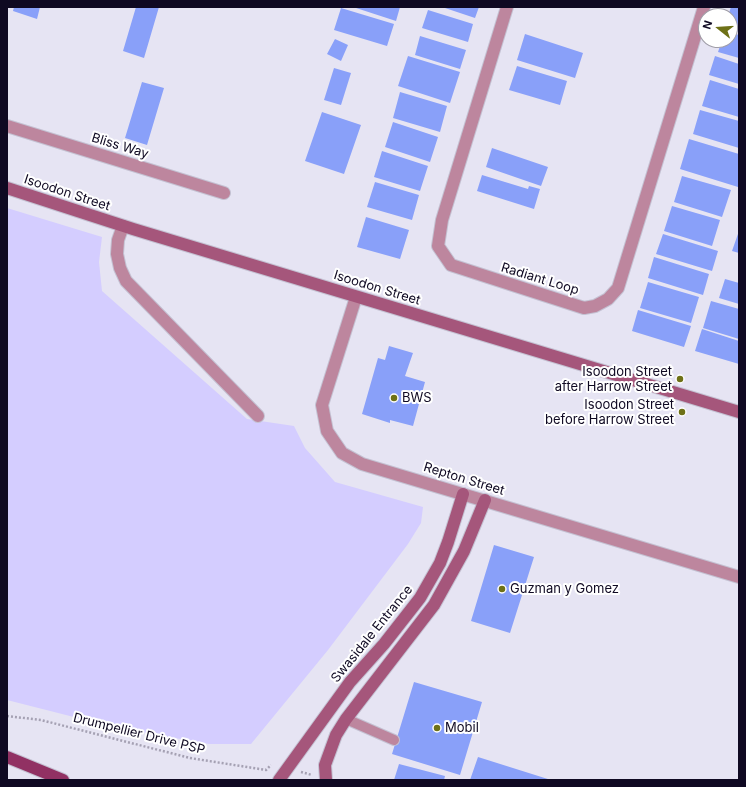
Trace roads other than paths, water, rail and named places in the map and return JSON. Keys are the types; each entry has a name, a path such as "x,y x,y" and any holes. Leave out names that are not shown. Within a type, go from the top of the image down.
{"main road":[{"path":"7,757 63,780"}],"street":[{"name":"Radiant Loop","path":"507,7 442,220 438,246 451,265 584,308 595,306 608,299 618,288 704,7"},
{"name":"Bliss Way","path":"7,126 224,193"},
{"name":"Isoodon Street","path":"7,188 123,226 739,412"},
{"path":"123,226 118,240 117,254 120,268 126,281 258,416"},
{"name":"Repton Street","path":"356,296 322,405 327,432 342,453 362,464 739,578"},
{"name":"Swasidale Entrance","path":"279,780 350,682 384,644 420,598 440,563 463,494"},
{"path":"326,779 325,765 336,735 346,719 434,605 464,551 484,500"}],"lane":[{"path":"346,719 394,740"}],"place":[{"name":"Isoodon Street after Harrow Street","path":"680,379"},
{"name":"BWS","path":"394,398"},
{"name":"Isoodon Street before Harrow Street","path":"682,412"},
{"name":"Guzman y Gomez","path":"502,589"},
{"name":"Mobil","path":"437,728"}]}
